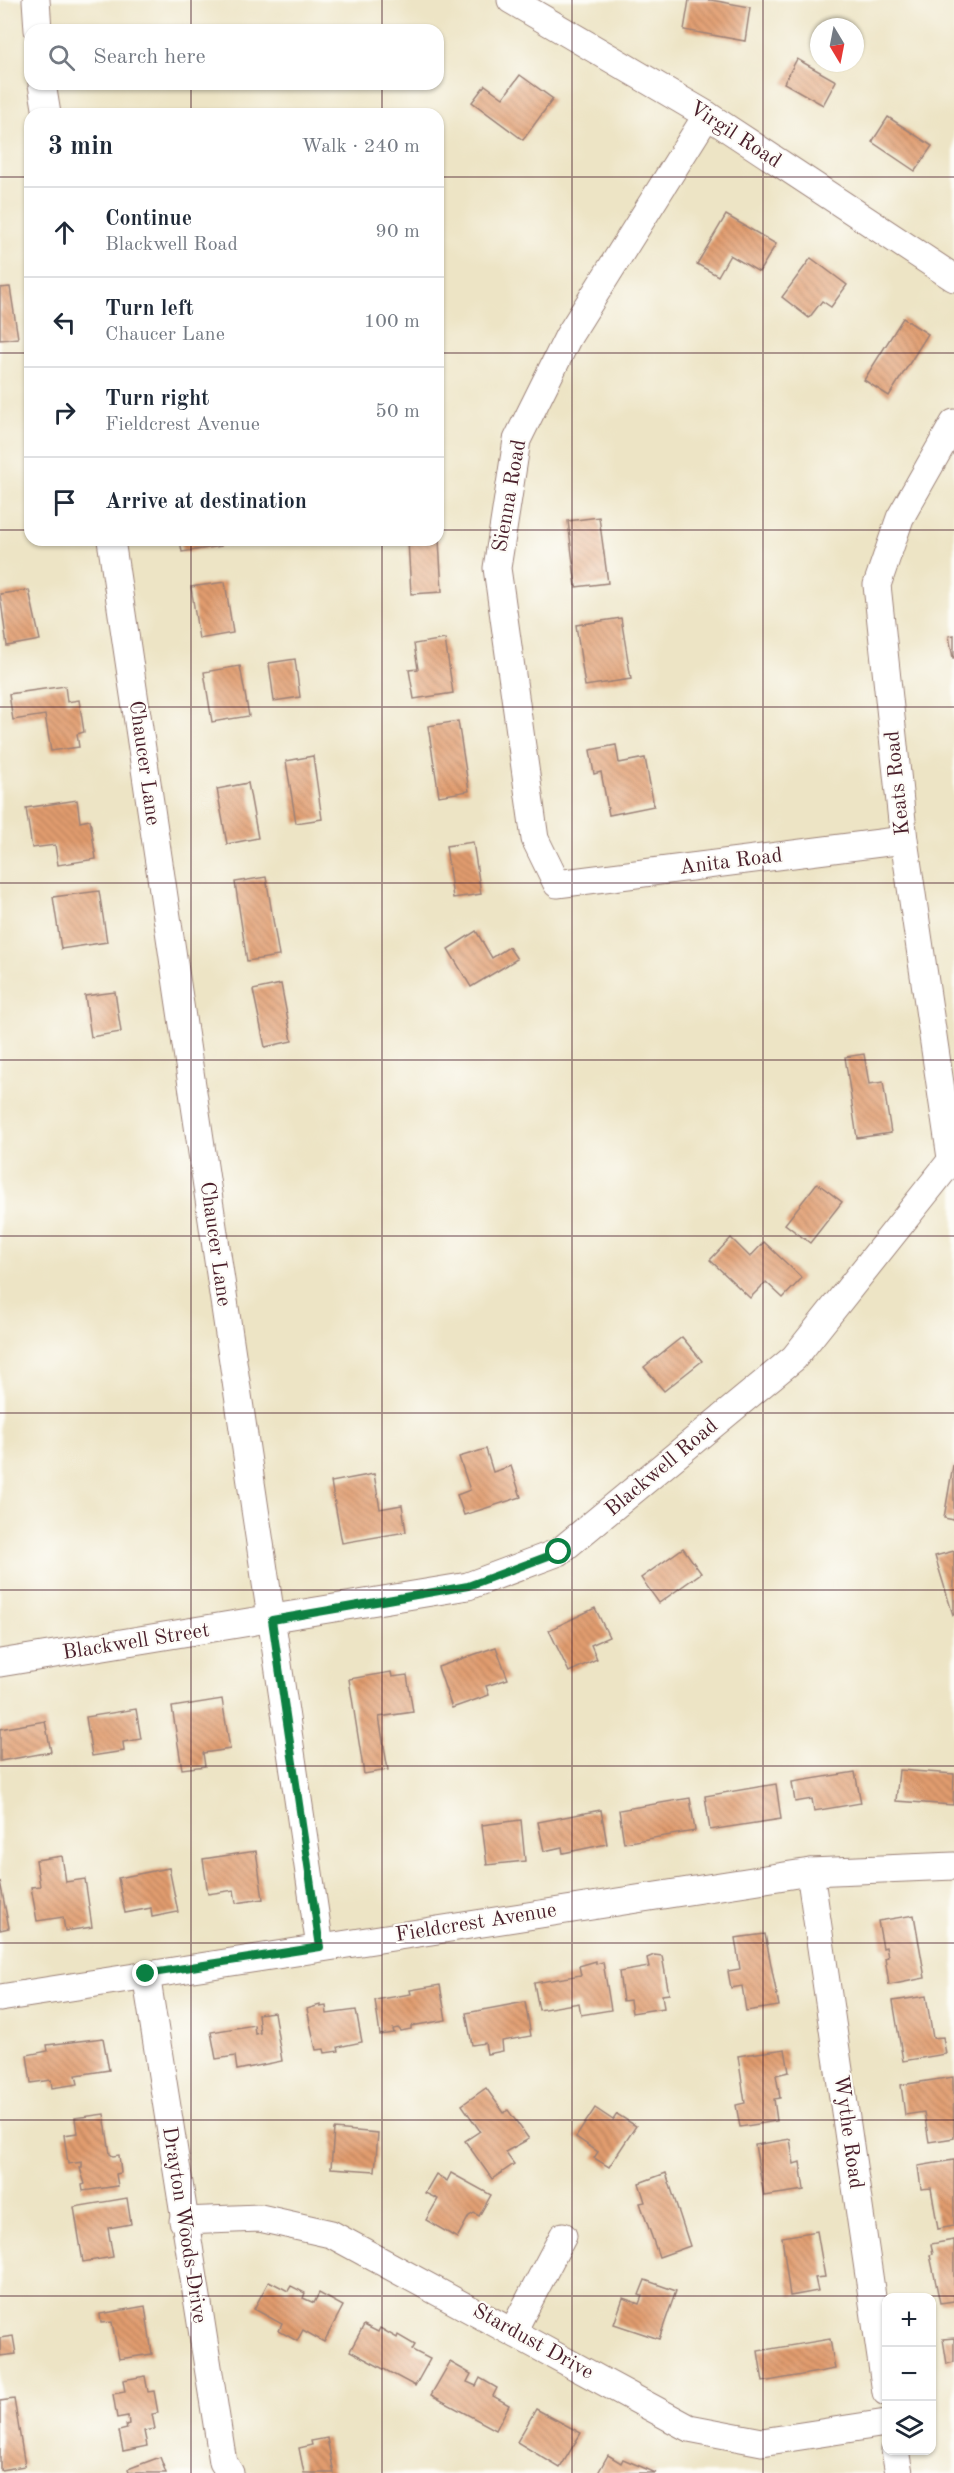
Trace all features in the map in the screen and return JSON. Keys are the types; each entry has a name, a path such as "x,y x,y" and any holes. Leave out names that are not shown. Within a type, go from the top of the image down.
{"street":[{"path":"36,0 38,24"},
{"name":"Virgil Road","path":"511,0 707,115 954,278"},
{"path":"43,90 46,108"},
{"name":"Sienna Road","path":"557,884 535,839 497,568 517,440 568,337 707,115"},
{"name":"Keats Road","path":"953,1157 904,840 877,585 900,518 954,423"},
{"name":"Chaucer Lane","path":"112,546 320,1947"},
{"name":"Anita Road","path":"557,884 904,840"},
{"name":"Blackwell Road","path":"272,1620 468,1586 559,1552 794,1358 953,1157"},
{"name":"Blackwell Street","path":"0,1663 272,1620"},
{"name":"Fieldcrest Avenue","path":"0,1998 810,1872 954,1866"},
{"name":"Wythe Road","path":"810,1872 882,2365"},
{"name":"Drayton Woods Drive","path":"146,1974 183,2221 223,2462 230,2473"},
{"name":"Stardust Drive","path":"183,2221 260,2218 331,2234 688,2428 762,2442 882,2423"},
{"path":"513,2331 563,2236"},
{"path":"896,2455 899,2473"}],"building":[{"path":"689,0 711,0 750,7 745,41 684,30"},
{"path":"797,59 810,66 810,72 820,72 836,81 823,105 784,83"},
{"path":"520,75 553,99 523,140 472,102 485,85 503,98"},
{"path":"888,117 932,146 915,171 872,142"},
{"path":"726,215 776,244 759,272 730,255 718,276 697,264"},
{"path":"811,258 847,285 831,307 822,301 809,318 782,297"},
{"path":"10,287 18,338 0,340 0,288"},
{"path":"903,318 928,334 889,396 864,380"},
{"path":"599,517 608,583 576,587 568,521"},
{"path":"181,546 221,546 182,552"},
{"path":"408,546 439,546 442,592 411,594"},
{"path":"225,582 233,633 199,639 191,587"},
{"path":"29,590 40,640 7,646 0,594"},
{"path":"621,618 631,679 585,686 576,625"},
{"path":"954,635 954,658 953,658 949,636"},
{"path":"445,639 453,693 414,699 409,670 418,669 414,644"},
{"path":"295,659 300,697 274,701 269,663"},
{"path":"240,666 249,716 212,722 204,672"},
{"path":"65,686 67,702 79,700 84,732 77,734 79,747 51,751 45,715 13,720 9,694"},
{"path":"458,721 469,791 439,796 428,726"},
{"path":"616,745 619,763 645,758 654,806 609,815 601,772 594,774 590,750"},
{"path":"313,756 322,819 296,823 286,761"},
{"path":"248,783 258,838 227,844 217,789"},
{"path":"77,800 80,822 90,820 96,859 58,865 55,845 32,848 26,808"},
{"path":"473,842 481,894 453,898 446,846"},
{"path":"266,877 279,956 247,961 235,882"},
{"path":"99,891 107,942 61,949 53,897"},
{"path":"476,931 492,958 509,947 517,959 471,987 448,949"},
{"path":"281,984 292,1041 265,1047 253,990"},
{"path":"115,992 121,1032 91,1037 85,996"},
{"path":"864,1054 869,1084 883,1082 891,1133 857,1138 845,1057"},
{"path":"817,1183 842,1202 810,1243 785,1224"},
{"path":"731,1238 750,1257 764,1242 802,1278 783,1298 766,1282 750,1298 710,1260"},
{"path":"682,1337 702,1361 664,1391 644,1367"},
{"path":"486,1449 493,1472 511,1466 521,1497 464,1515 457,1495 470,1490 459,1457"},
{"path":"954,1466 954,1520 944,1518"},
{"path":"374,1474 380,1509 402,1505 406,1532 342,1543 331,1482"},
{"path":"683,1548 701,1573 659,1603 641,1578"},
{"path":"954,1551 954,1615 953,1615 935,1556"},
{"path":"595,1608 609,1637 591,1645 597,1659 569,1672 549,1630"},
{"path":"496,1647 508,1679 486,1686 489,1695 452,1708 438,1667"},
{"path":"391,1672 392,1677 407,1675 413,1712 379,1717 388,1770 364,1774 349,1679"},
{"path":"222,1699 230,1749 203,1753 205,1766 182,1769 172,1707"},
{"path":"136,1709 141,1739 123,1742 124,1751 92,1756 86,1717"},
{"path":"45,1721 51,1752 0,1761 0,1729"},
{"path":"899,1770 954,1774 953,1805 896,1801"},
{"path":"855,1772 861,1803 814,1811 812,1799 795,1802 792,1782"},
{"path":"776,1784 781,1819 710,1830 705,1796"},
{"path":"690,1798 695,1831 624,1843 619,1810"},
{"path":"601,1810 607,1844 563,1853 562,1847 544,1851 538,1822"},
{"path":"521,1820 525,1861 487,1865 482,1825"},
{"path":"256,1851 263,1899 236,1903 234,1890 208,1894 203,1859"},
{"path":"62,1856 66,1882 85,1879 92,1927 65,1931 63,1917 37,1921 31,1887 40,1886 36,1860"},
{"path":"169,1868 178,1912 152,1917 151,1908 125,1913 118,1878"},
{"path":"0,1881 9,1928 0,1930"},
{"path":"914,1915 925,1978 889,1985 885,1958 888,1957 886,1947 883,1948 878,1921"},
{"path":"765,1934 779,2006 746,2011 742,1986 731,1988 728,1971 740,1969 735,1938"},
{"path":"654,1955 662,1956 669,1994 662,1995 664,2008 632,2013 630,2000 623,2001 619,1972 649,1967 647,1958"},
{"path":"596,1961 596,1964 603,1962 611,2010 581,2015 579,2003 539,2010 534,1983 581,1975 579,1966"},
{"path":"440,1985 446,2020 411,2026 411,2029 401,2031 398,2028 393,2029 394,2033 380,2035 375,2000 411,1994 410,1990"},
{"path":"926,1996 933,2038 943,2037 946,2054 903,2061 893,2001"},
{"path":"525,2002 531,2036 502,2041 503,2051 487,2054 485,2043 472,2045 466,2013"},
{"path":"320,2005 320,2007 326,2006 327,2014 356,2010 362,2042 338,2047 339,2051 325,2053 324,2049 316,2050 307,2009"},
{"path":"274,2012 282,2061 237,2070 235,2056 216,2059 211,2032 254,2025 255,2034 260,2033 258,2014"},
{"path":"103,2038 109,2070 76,2075 78,2084 52,2088 51,2080 31,2083 27,2055 48,2051 47,2045"},
{"path":"785,2049 789,2072 776,2075 780,2098 774,2099 777,2121 740,2127 736,2105 745,2103 738,2056"},
{"path":"953,2077 954,2138 929,2142 924,2112 905,2115 901,2085"},
{"path":"486,2088 504,2113 508,2110 529,2139 505,2152 514,2164 492,2179 465,2141 480,2131 462,2105"},
{"path":"595,2108 613,2120 617,2114 636,2126 609,2167 594,2158 598,2152 576,2137"},
{"path":"104,2114 110,2154 119,2155 121,2173 116,2174 118,2186 83,2191 82,2185 85,2184 80,2168 82,2168 82,2162 68,2164 64,2135 77,2133 75,2118"},
{"path":"334,2129 378,2133 375,2171 331,2168"},
{"path":"790,2139 794,2164 800,2162 804,2190 764,2196 755,2145"},
{"path":"954,2160 954,2226 938,2229 931,2188 921,2189 918,2166"},
{"path":"451,2173 491,2195 479,2216 474,2213 469,2216 457,2238 426,2220 438,2199 425,2193 436,2174 447,2181"},
{"path":"666,2173 690,2246 659,2257 640,2203 645,2202 639,2183"},
{"path":"127,2198 131,2224 108,2228 113,2257 83,2262 74,2207"},
{"path":"817,2231 825,2277 815,2278 818,2291 790,2296 782,2237"},
{"path":"954,2240 954,2301 940,2303 930,2255 933,2254 931,2244"},
{"path":"645,2280 676,2291 659,2339 614,2324 623,2298 639,2304 642,2296 639,2295"},
{"path":"269,2281 288,2291 291,2286 305,2293 303,2298 314,2303 319,2293 343,2306 324,2342 303,2330 297,2341 279,2331 282,2324 254,2309"},
{"path":"145,2306 152,2354 119,2359 112,2322 101,2323 100,2314"},
{"path":"364,2325 378,2332 380,2328 397,2338 398,2335 415,2345 412,2350 430,2359 415,2386 350,2351"},
{"path":"13,2336 16,2354 0,2356 0,2338"},
{"path":"954,2338 954,2362 947,2364 943,2339"},
{"path":"830,2339 835,2369 763,2382 758,2351"},
{"path":"450,2362 471,2374 467,2382 476,2386 480,2378 497,2388 493,2396 509,2405 496,2430 431,2395"},
{"path":"145,2376 148,2392 154,2391 158,2413 152,2414 155,2429 144,2431 147,2446 123,2451 119,2431 127,2429 128,2416 117,2418 113,2394 125,2392 123,2380"},
{"path":"14,2399 25,2466 0,2470 0,2401"},
{"path":"536,2409 581,2433 560,2468 517,2442"},
{"path":"327,2438 334,2473 304,2473 299,2448 312,2445 311,2441"},
{"path":"608,2455 621,2463 623,2459 656,2473 598,2473"},
{"path":"160,2457 166,2473 129,2473 128,2469"}],"route":[{"path":"146,1974 320,1947 272,1620 468,1586 559,1552"}]}
